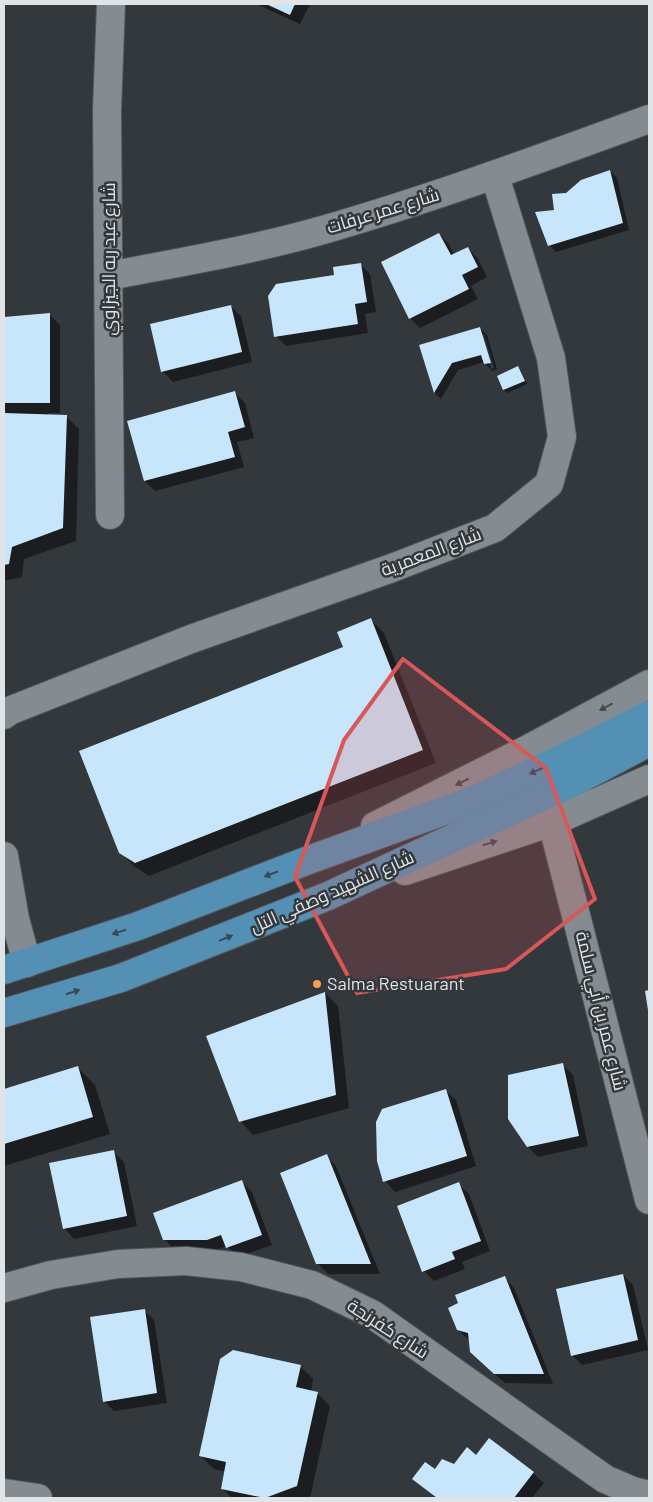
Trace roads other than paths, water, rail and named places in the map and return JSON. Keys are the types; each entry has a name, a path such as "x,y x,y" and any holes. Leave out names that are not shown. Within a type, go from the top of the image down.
{"main road":[{"name":"شارع الشهيد وصفي التل","path":"16,966 138,926 306,861 474,800 649,715"},
{"name":"شارع الشهيد وصفي التل","path":"4,1013 121,978 328,896 578,780 649,742"}],"street":[{"name":"شارع عبد ربه الجيزاوي","path":"110,515 107,110 111,4"},
{"name":"شارع عمر عرفات","path":"109,276 234,252 323,230 494,176 649,119"},
{"name":"شارع المعمرية","path":"4,715 8,711 191,640 392,568 496,528 549,484 562,437 551,358 494,176"},
{"path":"306,861 526,750 649,684"},
{"path":"328,896 552,822 649,779"},
{"name":"شارع عمر بن أبي سلمة","path":"552,822 649,1200"},
{"path":"4,856 15,919 16,966"},
{"name":"شارع كفرنجة","path":"4,1288 51,1275 118,1264 186,1261 241,1267 312,1285 372,1314 605,1479 633,1491 649,1495"},
{"path":"4,1493 38,1498"}],"place":[{"name":"Salma Restuarant","path":"317,984"}]}
